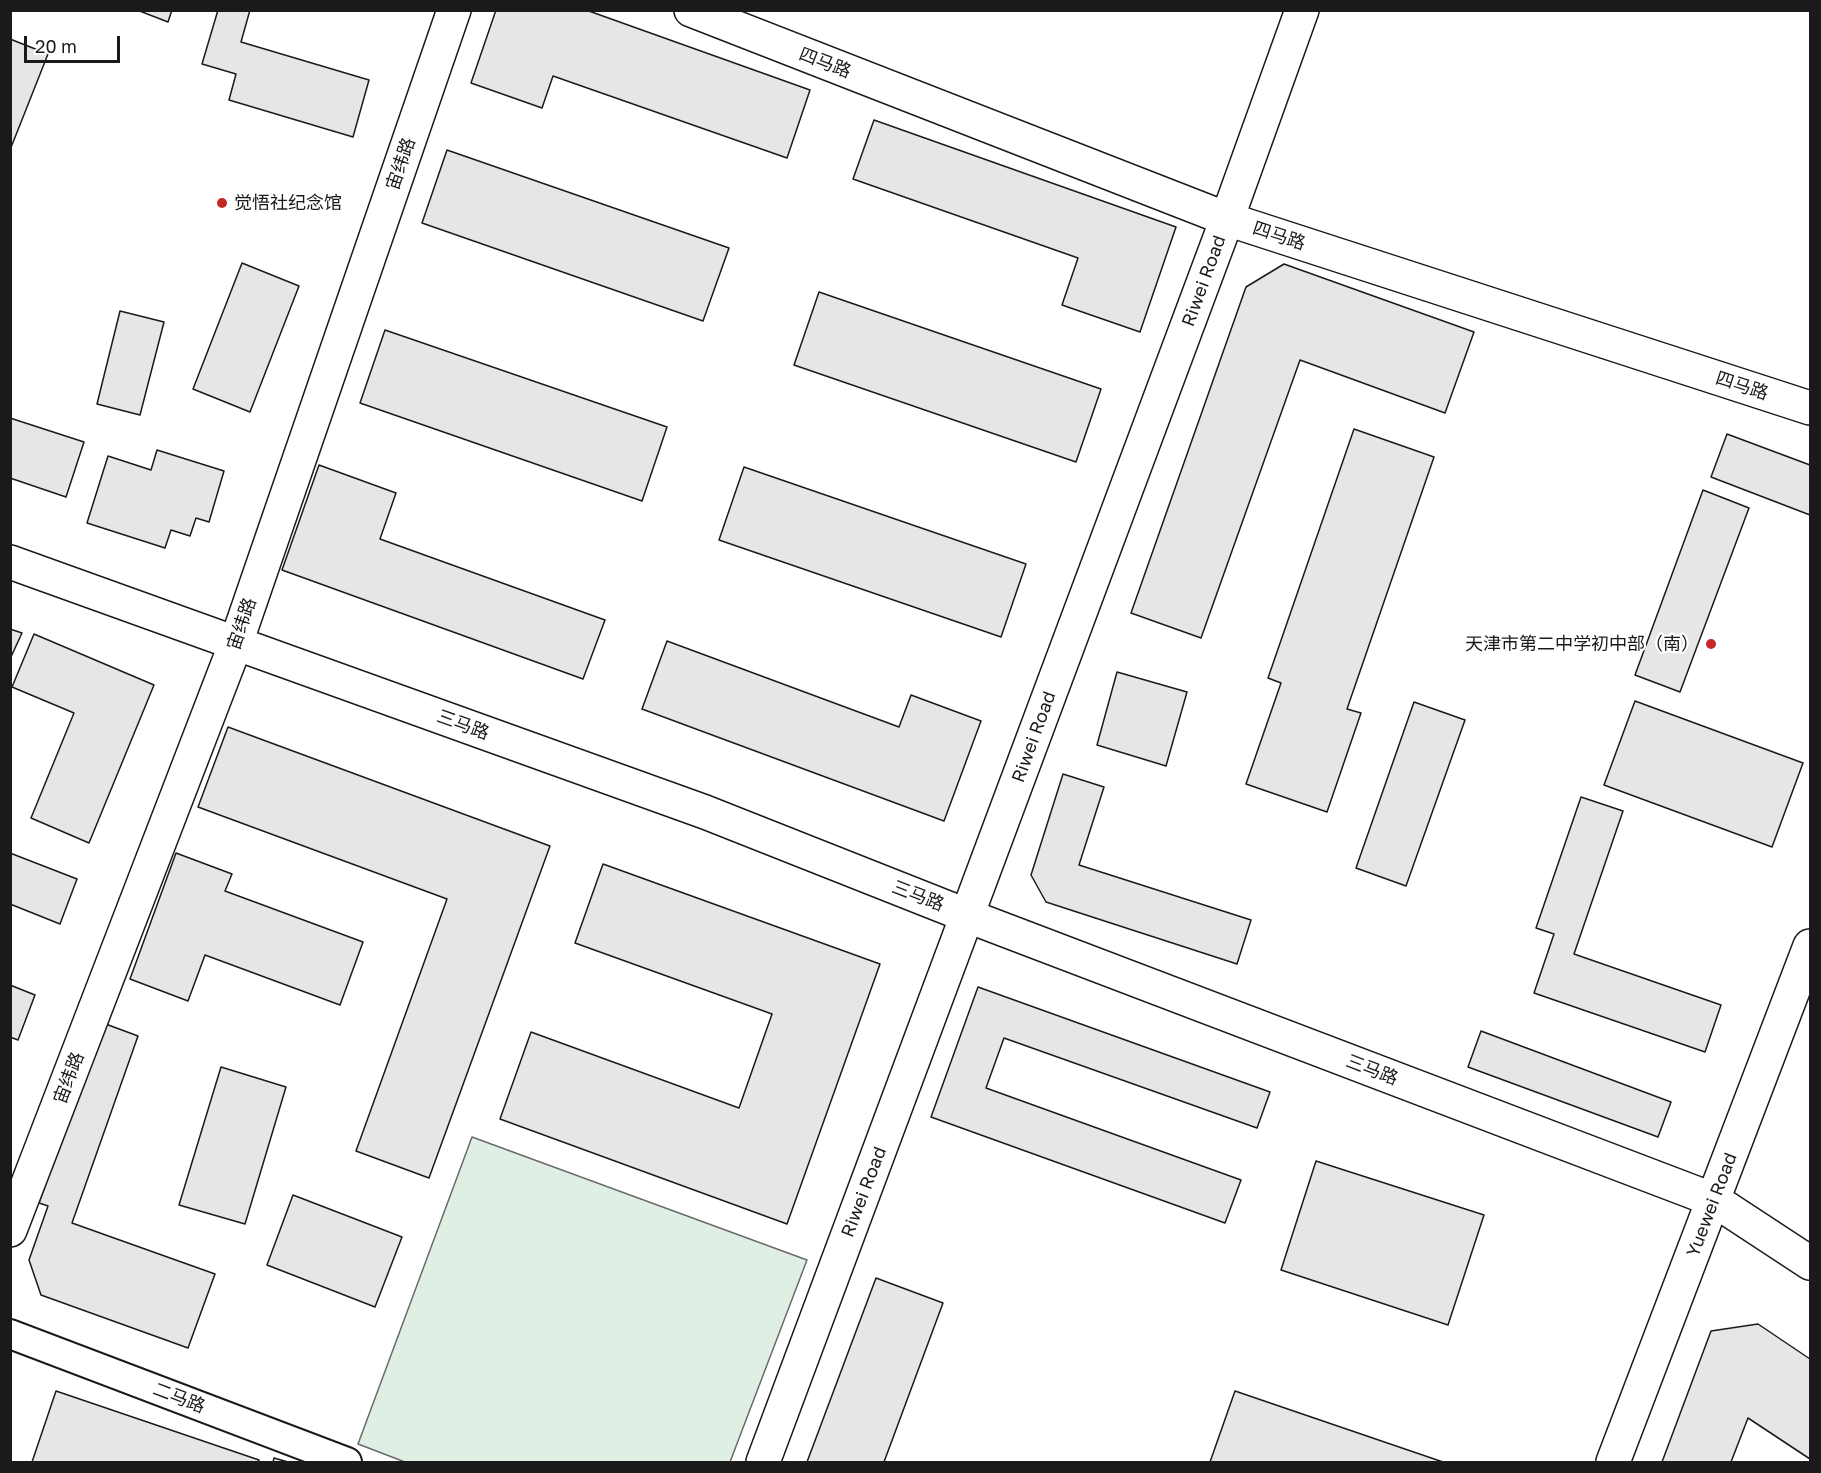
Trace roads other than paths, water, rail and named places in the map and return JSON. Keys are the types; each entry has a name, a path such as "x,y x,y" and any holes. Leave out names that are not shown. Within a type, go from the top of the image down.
{"street":[{"name":"宙纬路","path":"10,1230 236,643 454,10"},
{"name":"四马路","path":"690,10 1227,219 1810,408"},
{"name":"Riwei Road","path":"763,1462 1227,219 1302,10"},
{"name":"三马路","path":"10,562 705,812 968,916 1714,1200 1810,1263"},
{"name":"Yuewei Road","path":"1613,1462 1810,946"},
{"name":"二马路","path":"10,1334 347,1462"}],"place":[{"name":"觉悟社纪念馆","path":"222,203"},
{"name":"天津市第二中学初中部（南）","path":"1711,644"}]}
